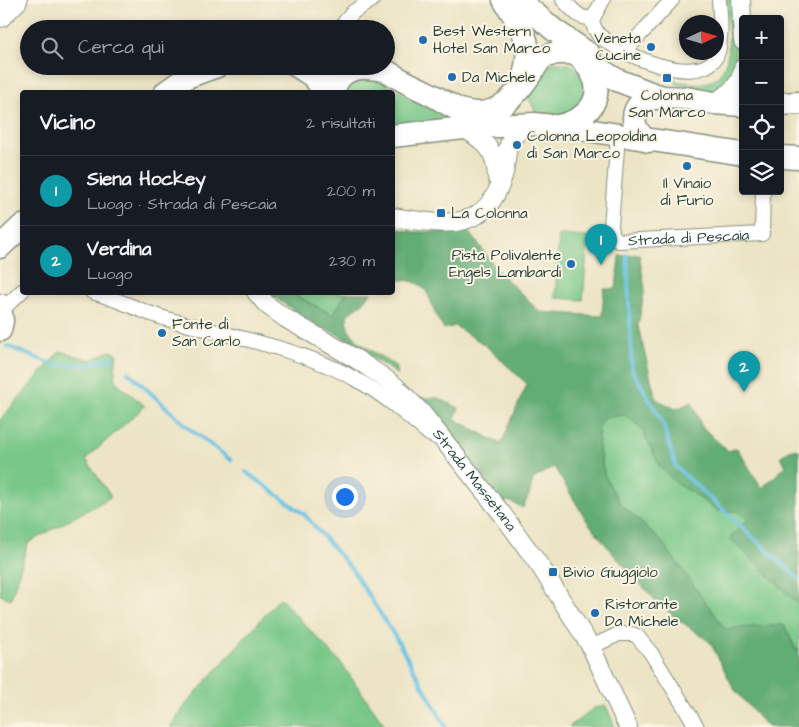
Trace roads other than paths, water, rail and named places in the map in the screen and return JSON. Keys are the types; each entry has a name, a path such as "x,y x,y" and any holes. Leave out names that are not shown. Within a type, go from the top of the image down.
{"highway":[{"path":"0,15 14,0"}],"main road":[{"path":"504,0 519,24 528,47 528,62 521,88"},
{"path":"519,0 554,30 589,68 594,78 596,88 590,109 584,116 574,122 558,126"},
{"path":"554,30 605,63 686,98"},
{"path":"395,75 458,109 467,112 486,112 500,107 515,96 544,56 556,53 577,55 616,80 664,97"},
{"path":"173,87 192,75"},
{"path":"312,75 323,90"},
{"path":"335,90 339,80 344,75"},
{"path":"648,141 637,132 634,122 634,114 639,105 644,101 664,97 739,105"},
{"path":"784,104 799,103"},
{"path":"395,136 525,124 558,126 739,153"},
{"path":"784,157 799,158"},
{"path":"0,247 20,228"}],"street":[{"path":"346,20 350,15 372,0"},
{"path":"563,0 582,18 593,17"},
{"path":"603,0 593,17 593,24 597,33 624,51 663,68 685,70 707,66 715,58 719,48 720,0"},
{"path":"624,51 672,0"},
{"path":"741,0 742,15"},
{"path":"745,0 747,15"},
{"path":"748,15 749,0"},
{"path":"714,103 736,87 739,80"},
{"path":"395,217 436,222 465,220 486,209 494,198 503,177 510,142 525,124"},
{"path":"464,128 484,143 492,152 496,164 498,188"},
{"name":"Strada di Pescaia","path":"618,136 611,226 616,240 762,234 763,195"},
{"path":"1,315 20,292"},
{"path":"113,295 138,310 319,362 359,381 391,402 429,434 447,443"},
{"name":"Strada Massetana","path":"259,295 267,305 285,318 356,359 390,382 422,412 528,548 591,648 628,727"},
{"path":"591,648 619,634 637,636 651,653 697,727"}],"waterway":[{"path":"627,255 632,370 662,421 676,467 799,579"},
{"path":"7,346 54,365 87,365 113,359"},
{"path":"128,372 190,429 231,460"},
{"path":"246,472 304,514 353,571 396,638 446,727"}],"place":[{"name":"Best Western Hotel San Marco","path":"423,40"},
{"name":"Veneta Cucine","path":"651,47"},
{"name":"Da Michele","path":"452,77"},
{"name":"Colonna San Marco","path":"667,78"},
{"name":"Colonna Leopoldina di San Marco","path":"517,145"},
{"name":"Il Vinaio di Furio","path":"687,166"},
{"name":"La Colonna","path":"441,213"},
{"name":"Pista Polivalente Engels Lambardi","path":"571,264"},
{"name":"Siena Hockey","path":"601,265"},
{"name":"Fonte di San Carlo","path":"162,333"},
{"name":"Verdina","path":"744,392"},
{"name":"Bivio Giuggiolo","path":"553,572"},
{"name":"Ristorante Da Michele","path":"595,613"}]}
